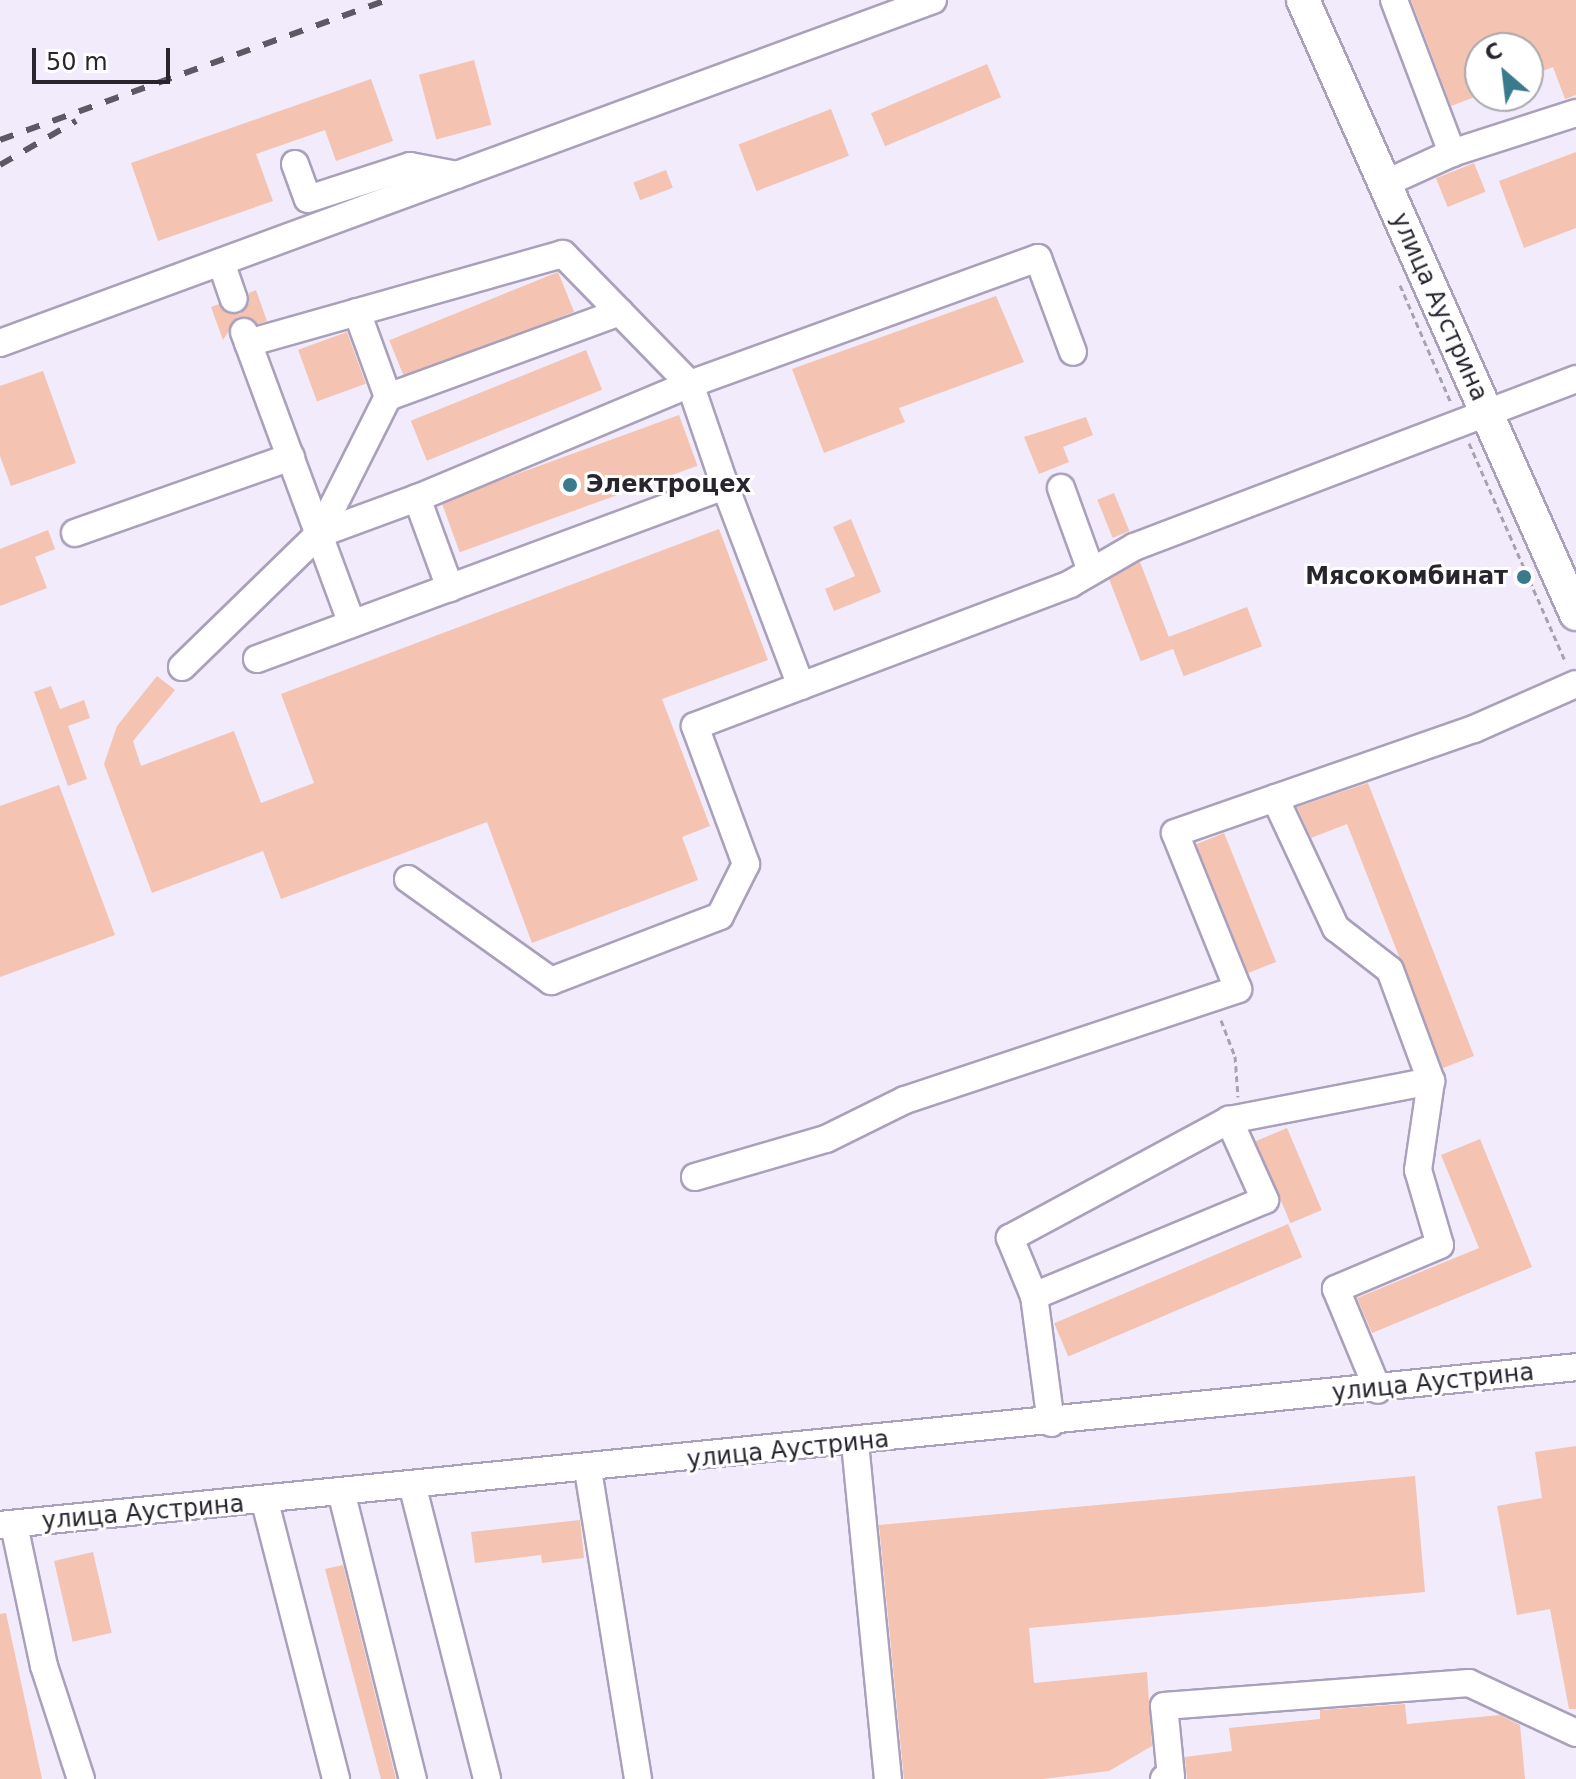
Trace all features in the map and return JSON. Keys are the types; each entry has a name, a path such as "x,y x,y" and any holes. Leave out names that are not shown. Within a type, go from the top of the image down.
{"main road":[{"name":"улица Аустрина","path":"1303,0 1384,184 1473,419 1576,614"}],"street":[{"path":"0,343 933,0"},
{"path":"1394,0 1452,153"},
{"path":"1384,184 1452,153 1576,113"},
{"path":"295,164 308,199 410,166 457,175"},
{"path":"352,624 246,338 357,312 563,254 690,384 801,686"},
{"path":"319,534 417,498 690,384 1038,258 1073,352"},
{"path":"221,262 234,299"},
{"path":"357,312 388,397"},
{"path":"182,667 319,534 388,397 620,312"},
{"path":"408,879 551,981 720,916 746,864 695,726 1091,571 1134,547 1576,379"},
{"path":"75,533 291,457"},
{"path":"257,659 725,486"},
{"path":"1061,488 1091,571"},
{"path":"417,498 450,588"},
{"path":"695,1177 826,1139 905,1100 1238,989 1175,833 1474,729 1576,684"},
{"path":"1275,798 1336,928 1390,970 1431,1081 1418,1170 1440,1245 1336,1289 1378,1390"},
{"path":"1051,1423 1034,1296 1010,1238 1235,1119 1431,1081"},
{"path":"1034,1296 1265,1200 1235,1119"},
{"name":"улица Аустрина","path":"7,1525 413,1488 1576,1367"},
{"path":"855,1443 888,1779"},
{"path":"588,1470 638,1779"},
{"path":"413,1488 487,1779"},
{"path":"342,1495 413,1779"},
{"path":"265,1502 336,1779"},
{"path":"7,1525 44,1666 81,1779"},
{"path":"1164,1779 1171,1777 1164,1706 1469,1683 1576,1733"}],"path":[{"path":"1400,284 1473,419 1576,684"},
{"path":"1213,999 1235,1056 1235,1119"}],"building":[{"path":"1411,0 1576,0 1576,95 1565,99 1553,67 1544,71 1544,32 1464,32 1464,101 1451,106"},
{"path":"474,60 491,125 436,139 419,75"},
{"path":"987,64 1001,97 885,146 871,113"},
{"path":"371,79 393,141 336,161 325,130 256,154 273,201 158,241 131,163"},
{"path":"831,109 849,156 756,191 739,144"},
{"path":"1576,152 1576,228 1524,248 1499,181"},
{"path":"1474,163 1486,192 1448,207 1436,178"},
{"path":"666,170 673,188 640,200 633,183"},
{"path":"558,272 574,312 405,380 389,340"},
{"path":"256,290 267,321 257,324 238,317 223,340 211,307 219,304 230,314 240,314 249,303 249,293"},
{"path":"996,296 1024,362 899,408 905,422 824,453 792,369"},
{"path":"347,332 366,384 317,401 298,350"},
{"path":"586,350 602,390 427,461 411,421"},
{"path":"43,371 76,463 11,486 0,456 0,386"},
{"name":"Электроцех","path":"679,415 697,466 460,552 441,502"},
{"path":"1086,417 1093,435 1063,447 1069,462 1039,474 1024,437"},
{"path":"1114,493 1129,531 1113,538 1097,500"},
{"path":"851,519 881,592 834,611 825,589 855,576 833,527"},
{"path":"719,529 768,660 662,699 710,826 682,837 698,880 532,943 487,822 281,899 263,851 152,893 104,764 117,726 157,676 175,690 133,741 141,766 234,731 261,803 314,783 281,694"},
{"path":"48,530 55,549 35,557 47,588 0,606 0,549"},
{"path":"1140,562 1173,649 1141,661 1107,575"},
{"path":"1247,607 1262,646 1184,676 1169,637"},
{"path":"51,686 60,709 84,700 90,718 68,726 87,779 68,786 34,692"},
{"path":"1368,783 1474,1056 1443,1068 1347,824 1311,838 1297,807"},
{"path":"59,785 115,935 0,977 0,806"},
{"path":"1224,833 1276,962 1248,973 1196,844"},
{"path":"1287,1128 1322,1210 1290,1223 1256,1141"},
{"path":"1480,1139 1532,1267 1372,1333 1357,1298 1479,1248 1441,1155"},
{"path":"1288,1224 1302,1257 1068,1356 1054,1323"},
{"path":"1576,1446 1576,1709 1569,1709 1550,1609 1517,1615 1497,1506 1542,1498 1535,1452"},
{"path":"1415,1476 1425,1592 1029,1628 1034,1683 1147,1672 1152,1746 1109,1771 1043,1779 904,1779 879,1525"},
{"path":"580,1520 584,1558 542,1563 541,1555 475,1563 471,1532"},
{"path":"93,1552 112,1633 73,1642 54,1561"},
{"path":"343,1565 396,1779 381,1779 325,1569"},
{"path":"6,1613 42,1779 0,1779 0,1614"},
{"path":"1405,1704 1407,1724 1500,1715 1520,1725 1525,1779 1187,1779 1185,1757 1232,1751 1229,1728 1320,1719 1320,1710"}],"railway":[{"path":"0,140 386,0"},
{"path":"0,165 76,121"}],"place":[{"name":"Электроцех","path":"570,485"},
{"name":"Мясокомбинат","path":"1524,577"}]}
